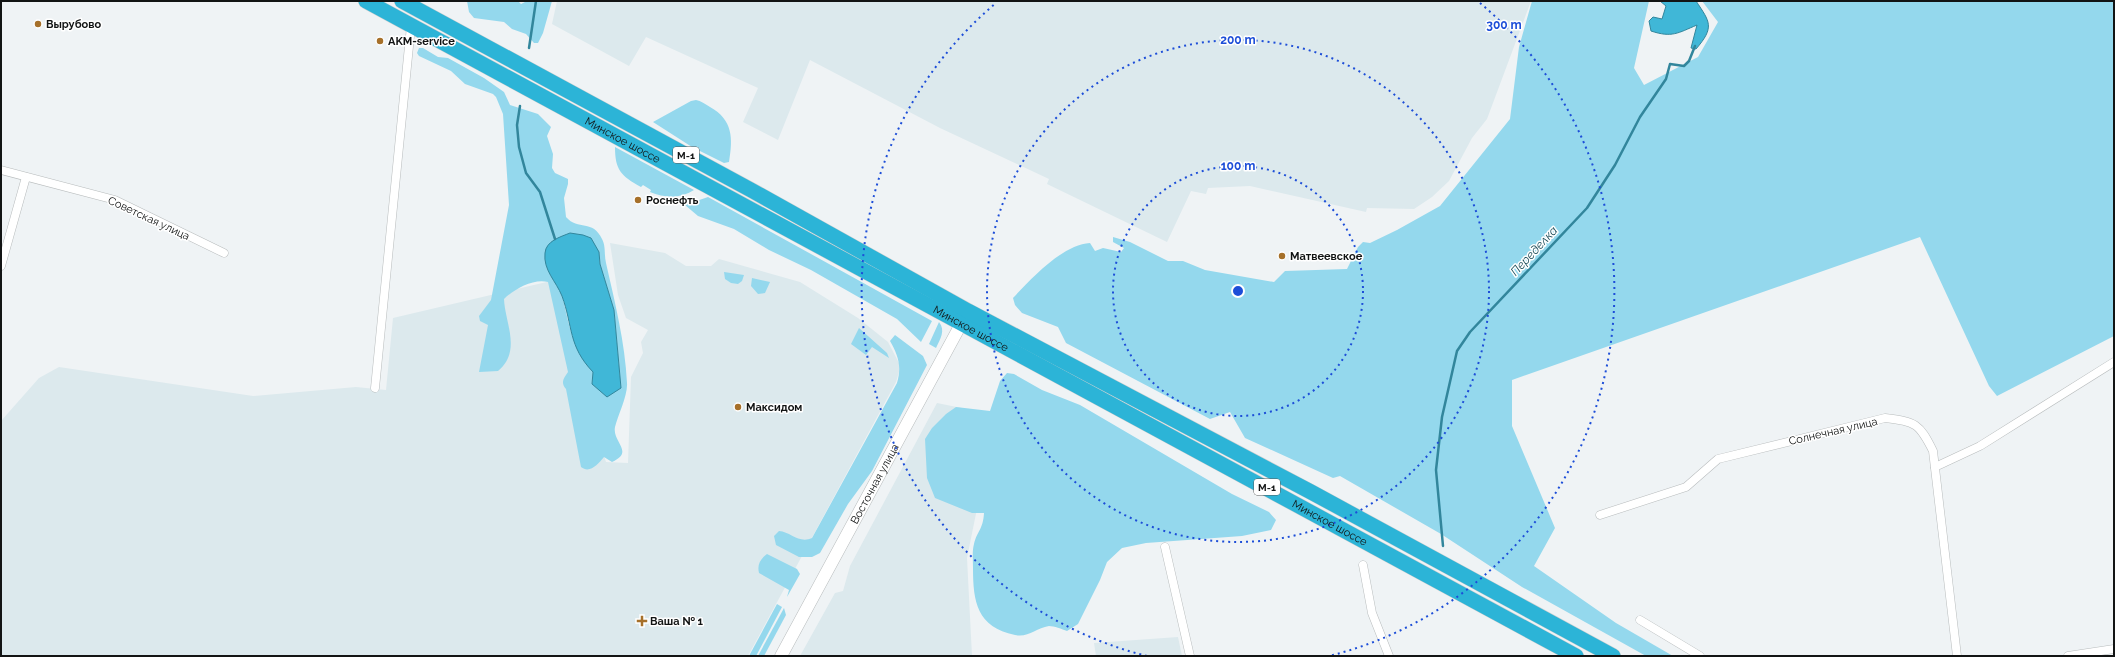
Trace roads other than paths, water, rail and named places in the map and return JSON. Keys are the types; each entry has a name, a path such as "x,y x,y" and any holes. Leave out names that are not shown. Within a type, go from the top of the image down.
{"highway":[{"name":"Минское шоссе","path":"366,1 1576,656"},
{"name":"Минское шоссе","path":"402,1 751,190 968,311 1311,492 1613,656"}],"street":[{"path":"375,388 411,26"},
{"name":"Советская улица","path":"1,170 115,200 224,253"},
{"path":"1,266 26,177"},
{"name":"Восточная улица","path":"781,656 968,311"},
{"path":"1935,467 1980,446 2114,362"},
{"path":"1087,391 1083,387 1084,381 1088,377 1094,378"},
{"name":"Солнечная улица","path":"1600,516 1686,487 1718,459 1885,418 1908,421 1923,430 1934,451 1957,656"},
{"path":"1165,547 1190,656"},
{"path":"1363,565 1372,613 1389,656"},
{"path":"1640,620 1700,656"},
{"path":"2068,656 2114,649"}],"waterway":[{"path":"529,48 536,1"},
{"name":"Переделка","path":"1443,546 1436,470 1442,417 1457,351 1470,332 1587,208 1615,165 1640,117 1666,79 1670,64 1684,66 1689,61 1695,46"},
{"path":"520,106 517,125 519,147 526,173 540,192 555,239"}],"place":[{"name":"Вырубово","path":"38,24"},
{"name":"AKM-service","path":"380,41"},
{"name":"Роснефть","path":"638,200"},
{"name":"Матвеевское","path":"1282,256"},
{"name":"Максидом","path":"738,407"},
{"name":"Ваша № 1","path":"642,621"}]}
